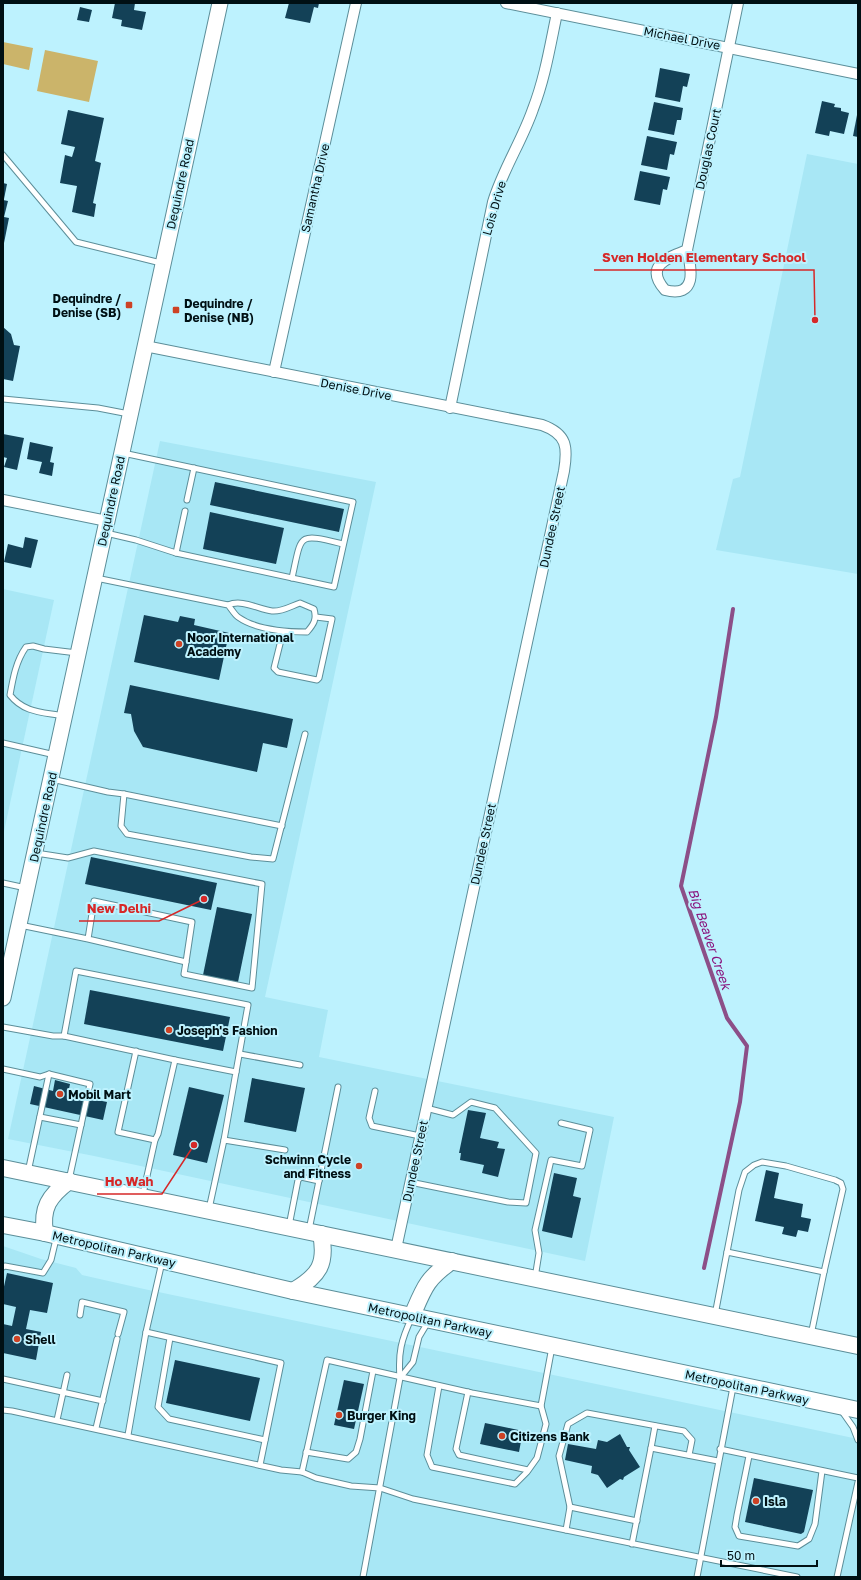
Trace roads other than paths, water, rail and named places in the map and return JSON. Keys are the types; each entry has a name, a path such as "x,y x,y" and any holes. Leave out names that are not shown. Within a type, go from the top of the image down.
{"main road":[{"name":"Dequindre Road","path":"3,998 220,3"},
{"path":"3,1168 858,1346"},
{"path":"51,1234 44,1219 46,1205 52,1196 69,1181"},
{"name":"Metropolitan Parkway","path":"3,1225 51,1234 293,1291 858,1410"},
{"path":"293,1291 307,1283 315,1276 320,1268 323,1258 323,1248 315,1233"},
{"path":"412,1316 424,1287 430,1278 452,1261"}],"street":[{"name":"Samantha Drive","path":"274,372 356,3"},
{"name":"Michael Drive","path":"506,3 858,74"},
{"name":"Douglas Court","path":"687,250 730,48 738,3"},
{"name":"Lois Drive","path":"450,408 493,202 498,186 533,110 546,69 557,13"},
{"name":"Denise Drive","path":"145,346 450,408 542,425 558,432 563,439"},
{"name":"Dundee Street","path":"396,1250 564,471 566,451 563,439"},
{"path":"3,500 106,527"}],"lane":[{"path":"3,155 76,242 163,264"},
{"path":"3,399 98,408 130,414"},
{"path":"106,527 136,540 176,553 334,587 352,502 122,453"},
{"path":"187,500 194,468"},
{"path":"176,553 185,511"},
{"path":"292,578 300,544 304,538 313,537 343,544"},
{"path":"95,578 228,605 235,602 273,611 284,610 300,603 314,609 316,617 313,626 307,632 283,632 258,626 238,617 228,605"},
{"path":"283,632 274,668 278,672 317,680 319,678 332,619 316,617"},
{"path":"65,716 27,709 16,702 10,695 14,673 20,654 26,647 33,646 78,654"},
{"path":"124,794 121,826 127,834 251,858 272,859 282,826 305,734"},
{"path":"3,743 56,755"},
{"path":"51,779 108,792 282,826"},
{"path":"35,852 68,858 94,851 262,884 252,988 184,974 192,922 94,901 88,939"},
{"path":"3,883 27,888"},
{"path":"19,925 88,939 186,962"},
{"path":"64,1036 76,971 248,1005 224,1140 209,1210"},
{"path":"3,1027 53,1036 64,1036 236,1072"},
{"path":"136,1051 118,1132 155,1140"},
{"path":"240,1054 300,1065"},
{"path":"143,1197 155,1140 158,1134 175,1060"},
{"path":"3,1068 40,1076 49,1074 90,1084 69,1181"},
{"path":"28,1173 49,1074"},
{"path":"315,1233 319,1181 338,1086"},
{"path":"375,1091 369,1118 372,1126 420,1136"},
{"path":"410,1182 508,1202 526,1203 536,1153 495,1108 471,1102 453,1114 426,1108"},
{"path":"40,1117 81,1125"},
{"path":"535,1278 538,1253 535,1230 551,1160 582,1166 590,1130 561,1123"},
{"path":"224,1140 285,1150"},
{"path":"715,1317 739,1190 745,1172 754,1165 762,1162 786,1166 834,1180 841,1183 843,1189 810,1336"},
{"path":"289,1227 298,1180 301,1177 305,1177 319,1181"},
{"path":"3,1267 5,1266 43,1273 51,1260 51,1234"},
{"path":"727,1252 824,1272"},
{"path":"128,1435 146,1332 162,1260"},
{"path":"80,1315 82,1302 124,1312 96,1428"},
{"path":"363,1577 400,1378 398,1360 404,1333 412,1316"},
{"path":"400,1378 413,1362 419,1337 429,1320"},
{"path":"146,1332 280,1363 260,1465"},
{"path":"170,1338 158,1407 169,1419 265,1440"},
{"path":"439,1386 427,1454 432,1467 515,1484 538,1458 546,1424 540,1406 552,1346"},
{"path":"302,1472 327,1360 400,1378 540,1406"},
{"path":"306,1452 348,1459 356,1452 368,1401 373,1371"},
{"path":"58,1420 67,1375"},
{"path":"3,1379 103,1401"},
{"path":"697,1577 720,1449 734,1384"},
{"path":"468,1392 456,1449 459,1455 528,1470"},
{"path":"838,1406 853,1427 858,1440"},
{"path":"3,1410 96,1428 260,1465 302,1472 316,1478 351,1486 380,1488 413,1499 701,1558 769,1574 797,1577"},
{"path":"566,1530 570,1507 559,1456 568,1424 588,1413 684,1431 692,1440 689,1455"},
{"path":"632,1544 655,1426"},
{"path":"651,1448 718,1461"},
{"path":"720,1449 858,1478"},
{"path":"749,1456 736,1515 735,1527 739,1536 798,1546 809,1539 815,1524 822,1471"},
{"path":"837,1577 858,1482"},
{"path":"570,1507 637,1521"}],"waterway":[{"name":"Big Beaver Creek","path":"704,1268 740,1102 747,1046 727,1018 681,886 716,717 733,609"}],"place":[{"name":"Dequindre / Denise (SB)","path":"129,305"},
{"name":"Dequindre / Denise (NB)","path":"176,310"},
{"name":"Sven Holden Elementary School","path":"815,320"},
{"name":"Noor International Academy","path":"179,644"},
{"name":"New Delhi","path":"204,899"},
{"name":"Joseph's Fashion","path":"169,1030"},
{"name":"Mobil Mart","path":"60,1094"},
{"name":"Ho Wah","path":"194,1145"},
{"name":"Schwinn Cycle and Fitness","path":"359,1166"},
{"name":"Shell","path":"17,1339"},
{"name":"Burger King","path":"339,1415"},
{"name":"Citizens Bank","path":"502,1436"},
{"name":"Isla","path":"756,1501"}]}
